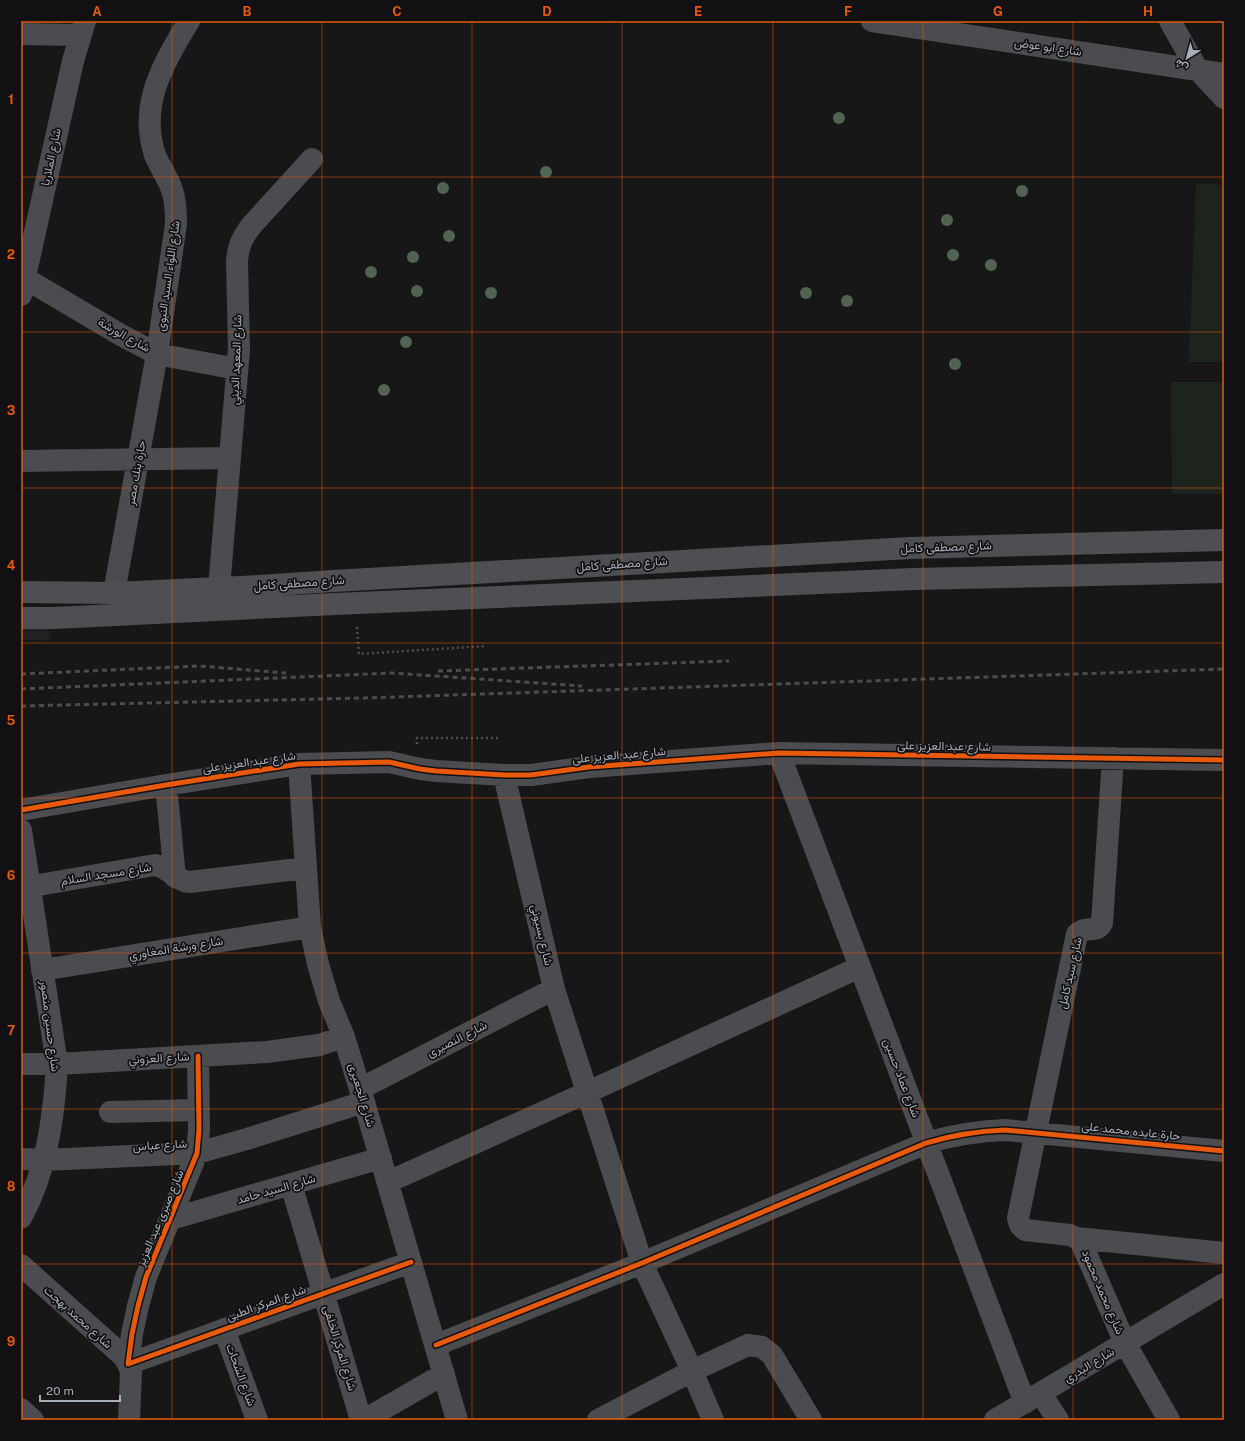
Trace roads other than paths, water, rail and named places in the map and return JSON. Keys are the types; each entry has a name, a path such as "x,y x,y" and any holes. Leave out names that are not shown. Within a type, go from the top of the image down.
{"main road":[{"name":"شارع مصطفى كامل","path":"21,592 114,593 219,588 910,548 1224,540"},
{"path":"910,548 913,579"},
{"path":"706,559 707,588"},
{"path":"583,567 586,594"},
{"name":"شارع مصطفى كامل","path":"21,618 54,618 335,604 913,579 1224,572"},
{"path":"333,581 335,604"}],"street":[{"name":"شارع ابو عوض","path":"872,21 1224,74"},
{"path":"1170,21 1197,69 1224,98"},
{"name":"شارع اللواء السيد النبوى","path":"157,354 176,224 176,208 172,191 155,154 149,125 151,99 159,74 186,22"},
{"path":"21,34 83,28"},
{"name":"شارع الملاريا","path":"22,283 71,67 83,28"},
{"name":"شارع المعهد الديني","path":"219,588 239,334 238,249 243,237 251,226 312,159"},
{"name":"شارع الورشة","path":"22,283 157,354 237,369"},
{"name":"حارة بنك مصر","path":"114,593 157,354"},
{"path":"21,461 138,458 230,458"},
{"name":"شارع عبد العزيز على","path":"21,810 299,764 389,762 436,771 531,775 589,767 779,753 1224,760"},
{"name":"شارع عماد حسين","path":"779,753 926,1143 1033,1398 1058,1420"},
{"name":"شارع سيد كامل","path":"1036,1132 1077,934 1084,929 1099,928 1102,923 1112,758"},
{"name":"شارع الجعيرى","path":"299,764 310,927 318,964 329,1001 344,1037 381,1158 457,1420"},
{"name":"شارع بسيوني","path":"504,775 554,989 642,1263 692,1371 712,1420"},
{"path":"166,785 175,877"},
{"name":"شارع حسين منصور","path":"21,830 25,887 42,970 57,1064 52,1124 44,1160 36,1185 21,1218"},
{"name":"شارع مسجد السلام","path":"25,887 155,865 165,868 175,877 190,882 306,868"},
{"name":"شارع ورشة المغاوري","path":"42,970 310,927"},
{"path":"388,1182 860,967"},
{"name":"شارع النصيرى","path":"362,1096 554,989"},
{"name":"شارع العزوني","path":"21,1064 57,1064 284,1050 319,1045 344,1037"},
{"name":"شارع صبرى عبد العزيز","path":"128,1364 135,1320 146,1277 197,1153 199,1130 198,1056"},
{"name":"شارع عباس","path":"21,1159 44,1160 197,1153 247,1139 362,1096"},
{"path":"110,1112 198,1110"},
{"name":"حارة عايده محمد على","path":"436,1345 642,1263 926,1143 952,1136 978,1131 1005,1130 1224,1151"},
{"name":"شارع محمد محمود","path":"1036,1132 1018,1218 1020,1225 1025,1230 1070,1235 1077,1238 1084,1248 1125,1343 1170,1420"},
{"name":"شارع السيد حامد","path":"171,1219 381,1158"},
{"name":"شارع المركز الخلفى","path":"291,1184 363,1420"},
{"path":"1077,1238 1224,1253"},
{"name":"شارع المركز الطبى","path":"128,1364 411,1262"},
{"name":"شارع محمد بهجت","path":"21,1265 123,1356 128,1364"},
{"name":"شارع البدري","path":"995,1420 1224,1284"},
{"name":"شارع الشحات","path":"224,1329 258,1420"},
{"path":"598,1420 692,1371 748,1345 762,1347 772,1355 811,1420"},
{"path":"128,1364 131,1372 130,1420"},
{"path":"363,1420 444,1374"}],"railway":[{"path":"438,671 729,661"},
{"path":"21,674 199,666 286,673"},
{"path":"21,706 364,698 1224,669"},
{"path":"21,689 392,673 582,686"}]}
